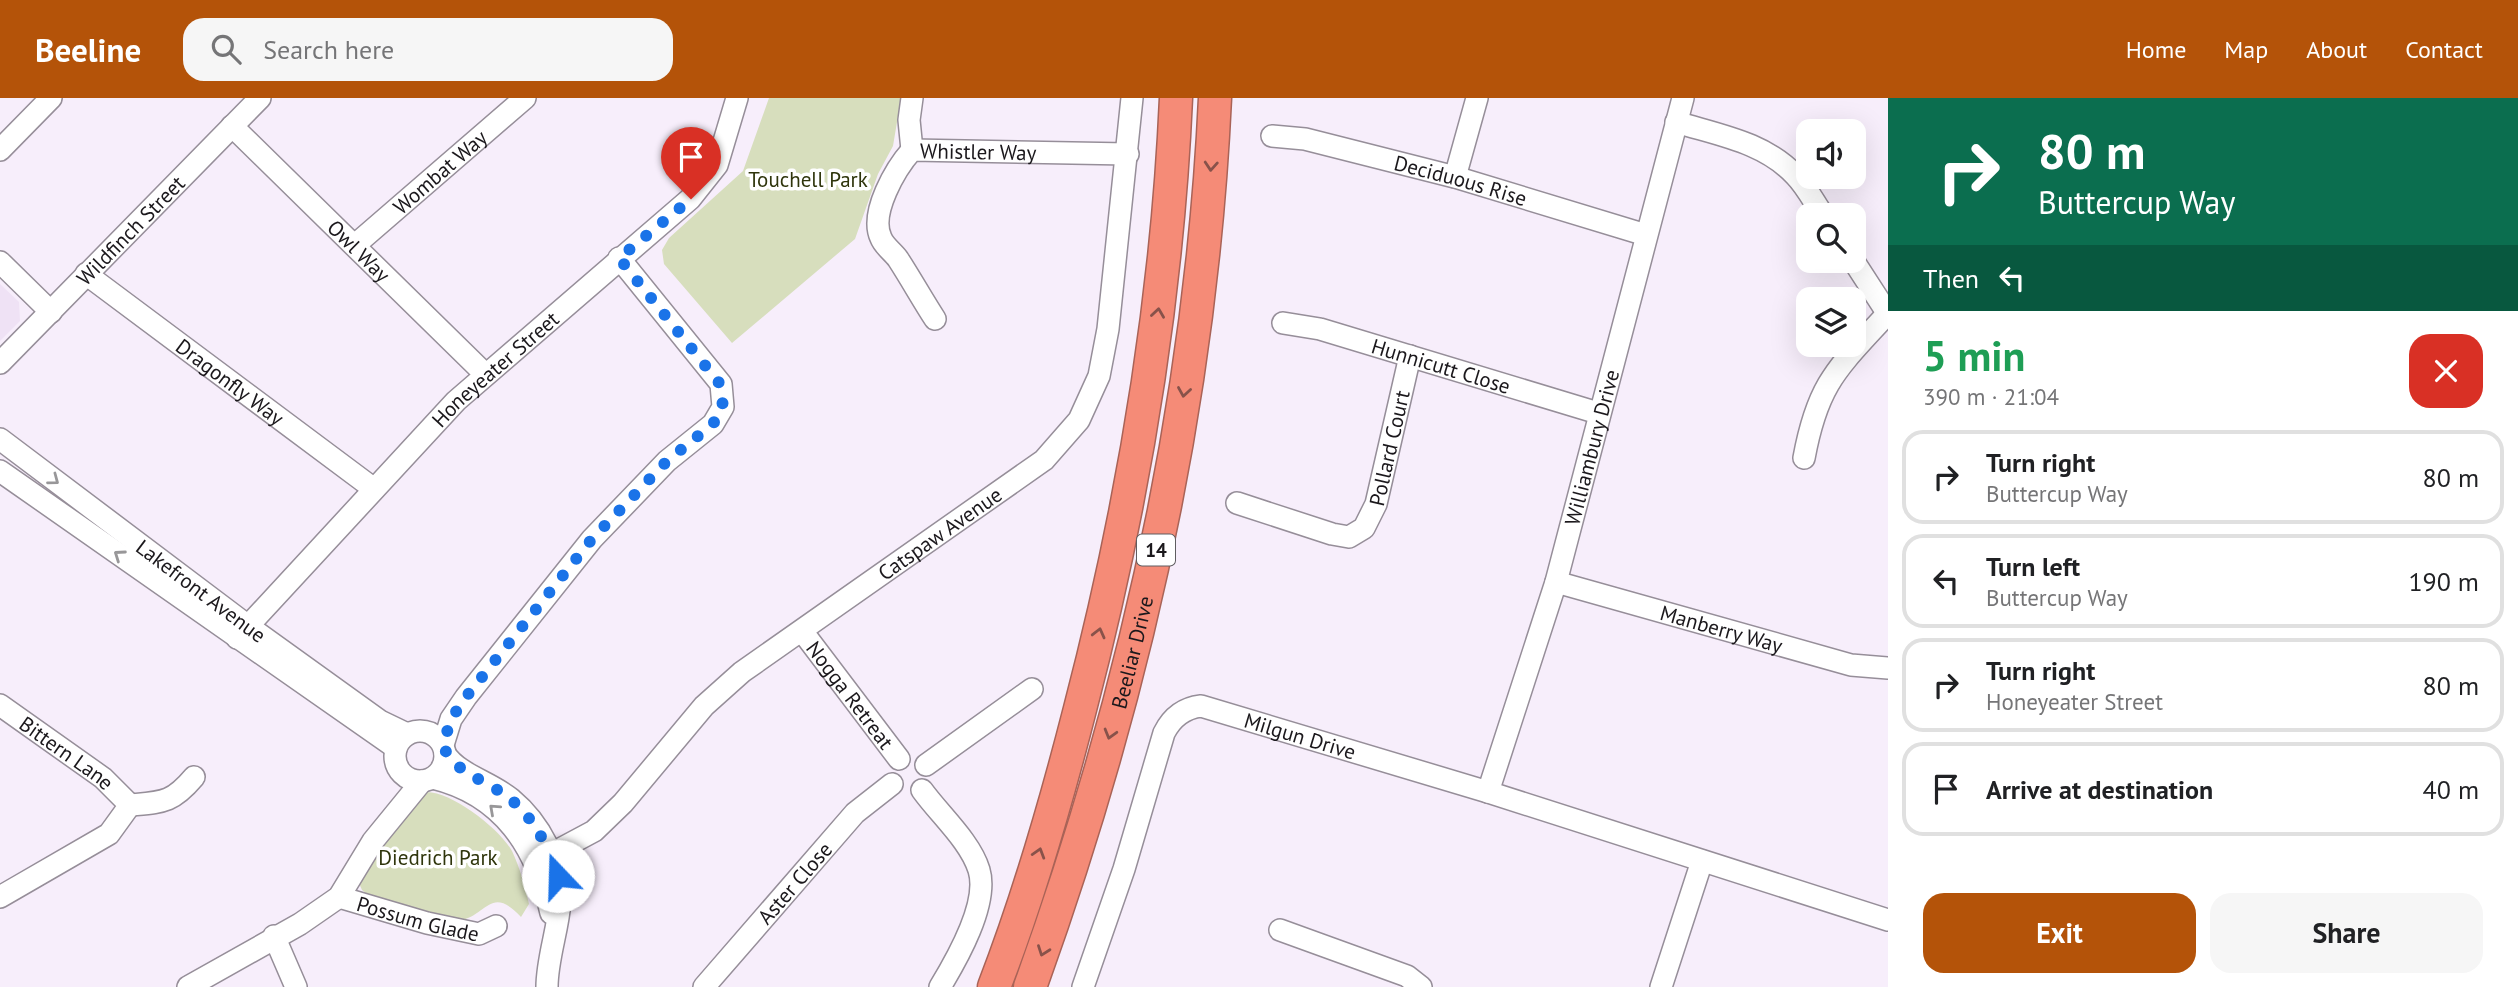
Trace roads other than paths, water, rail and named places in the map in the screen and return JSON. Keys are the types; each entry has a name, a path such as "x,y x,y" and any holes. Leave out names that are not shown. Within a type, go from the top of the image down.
{"highway":[{"name":"Beeliar Drive","path":"994,987 1060,784 1108,592 1159,305 1176,98"},
{"name":"Beeliar Drive","path":"1030,987 1096,785 1158,541 1194,329 1206,224 1215,98"}],"street":[{"path":"0,149 51,98"},
{"name":"Wildfinch Street","path":"0,363 260,98"},
{"name":"Wombat Way","path":"355,245 525,98"},
{"name":"Honeyeater Street","path":"242,632 485,374 691,199 717,165 737,98"},
{"path":"912,98 909,120 912,150"},
{"name":"Catspaw Avenue","path":"544,858 594,831 623,803 705,706 742,672 1044,460 1079,420 1099,376 1108,329 1132,98"},
{"path":"1455,177 1477,98"},
{"name":"Williambury Drive","path":"1488,792 1556,582 1598,413 1683,98"},
{"path":"1676,122 1756,146 1774,156 1797,177 1815,203"},
{"name":"Owl Way","path":"232,126 485,374"},
{"name":"Deciduous Rise","path":"1272,136 1305,139 1455,177 1646,235"},
{"name":"Whistler Way","path":"935,320 897,257 881,239 877,224 886,191 899,164 912,150 1128,154"},
{"path":"373,841 428,779 443,767 451,719 592,539 667,461 713,424 723,407 720,384 619,258"},
{"path":"0,262 51,312"},
{"path":"1804,458 1811,420 1832,375 1888,314 1861,273"},
{"name":"Dragonfly Way","path":"86,274 374,489"},
{"name":"Hunnicutt Close","path":"1283,323 1320,329 1598,413"},
{"name":"Pollard Court","path":"1237,503 1332,534 1363,539 1376,504 1410,356"},
{"name":"Lakefront Avenue","path":"0,439 242,632"},
{"name":"Lakefront Avenue","path":"0,471 406,738"},
{"name":"Manberry Way","path":"1556,582 1851,665 1888,668"},
{"name":"Nogga Retreat","path":"802,631 899,759"},
{"path":"926,765 1032,689"},
{"path":"466,697 406,738 396,762 402,773 456,783 488,803 544,858"},
{"name":"Bittern Lane","path":"0,705 103,778 130,805"},
{"name":"Milgun Drive","path":"1083,987 1124,869 1164,733 1170,722 1188,708 1217,708 1888,920"},
{"path":"406,738 429,732 444,749 452,764 512,800 527,816 544,858 555,933 547,987"},
{"path":"916,757 926,765 928,778 922,790 909,795 892,784 890,773 899,759 916,757"},
{"path":"188,987 274,936 300,924 339,897 373,841 402,773"},
{"name":"Bittern Lane","path":"0,897 109,834 130,805 166,802 180,793 194,777"},
{"name":"Aster Close","path":"704,987 846,822 892,784"},
{"path":"922,790 974,859 982,885 981,899 971,924 940,987"},
{"path":"1661,987 1702,861"},
{"name":"Possum Glade","path":"339,897 427,923 479,934 496,926"},
{"path":"1280,930 1407,976 1421,987"},
{"path":"274,936 296,987"}],"park label":[{"name":"Touchell Park","path":"808,179"},
{"name":"Diedrich Park","path":"438,857"}]}
